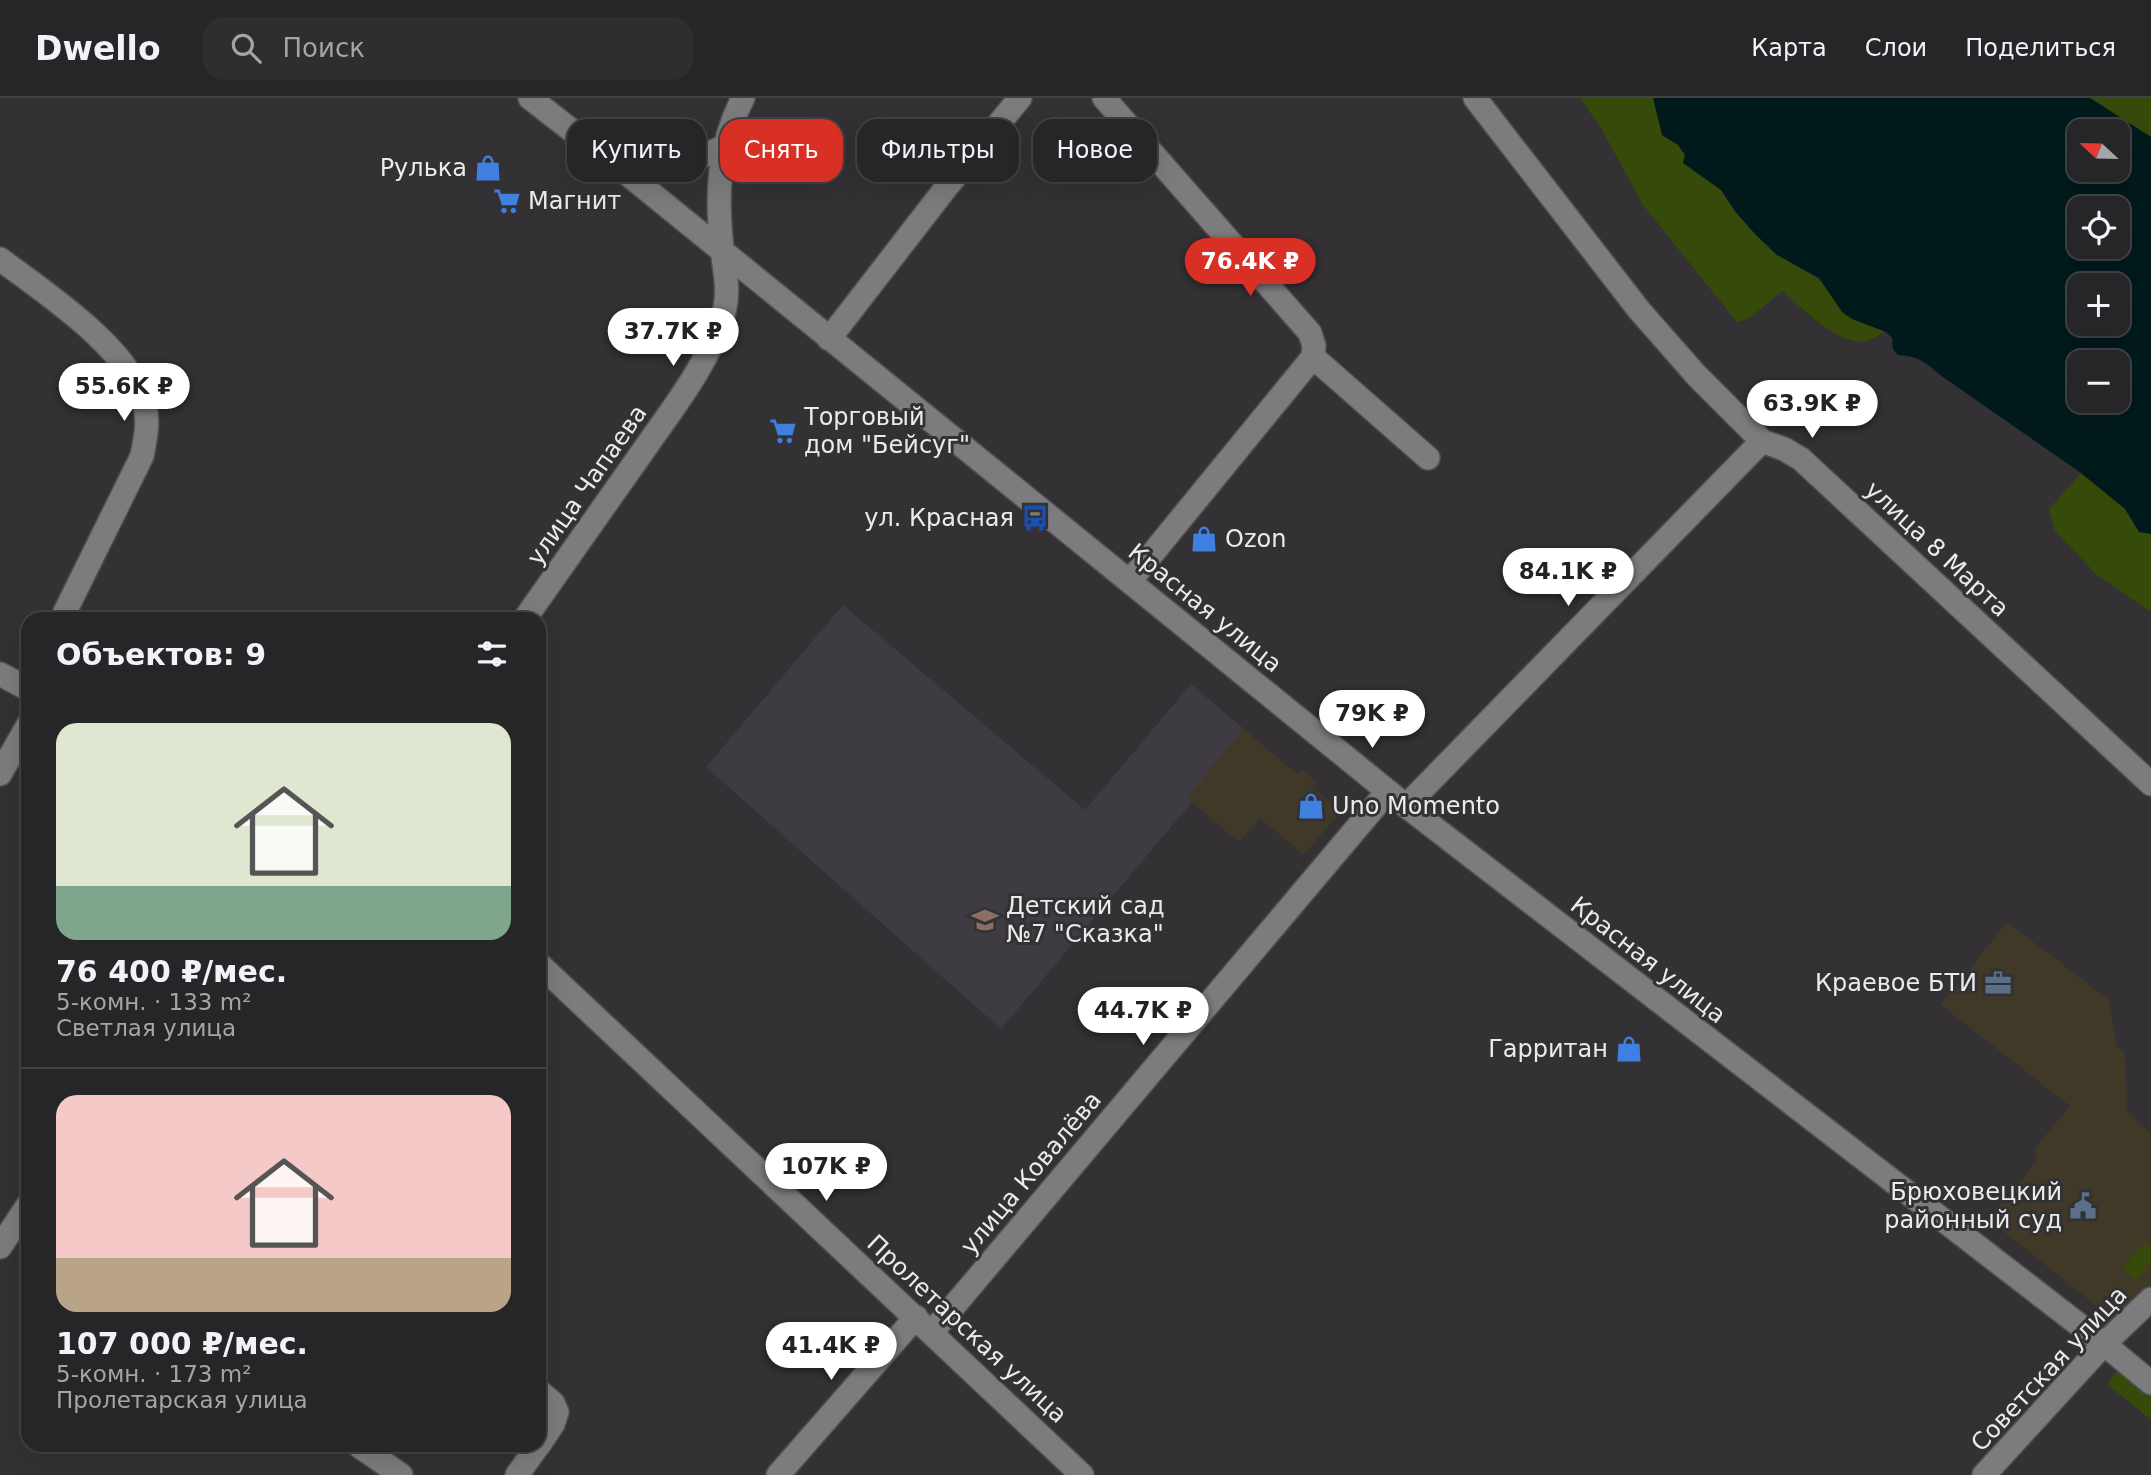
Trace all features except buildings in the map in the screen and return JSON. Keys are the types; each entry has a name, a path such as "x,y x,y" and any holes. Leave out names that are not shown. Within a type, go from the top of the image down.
{"street":[{"name":"Красная улица","path":"530,98 567,127"},
{"path":"830,339 1020,98"},
{"path":"1104,98 1310,333 1314,346 1313,357 1130,581"},
{"name":"улица 8 Марта","path":"1475,98 1639,310 1697,376 1762,441 1801,458 2151,783"},
{"name":"улица Чапаева","path":"733,119 738,101"},
{"name":"улица Чапаева","path":"530,612 697,371 712,341 725,305 727,288 722,252 720,176"},
{"name":"Красная улица","path":"636,182 1406,806 2151,1383"},
{"path":"0,259 102,340 129,373 145,407 146,436 137,467 65,612"},
{"path":"1313,357 1428,458"},
{"path":"1406,806 1762,441"},
{"path":"0,674 21,684"},
{"path":"0,774 21,737"},
{"name":"улица Ковалёва","path":"778,1475 924,1324 1388,791"},
{"name":"Пролетарская улица","path":"546,971 1082,1475"},
{"path":"0,1247 21,1216"},
{"name":"Советская улица","path":"1984,1475 2151,1298"},
{"path":"546,1397 557,1412 546,1434"},
{"path":"368,1452 401,1475"},
{"path":"517,1475 534,1452"}],"shaded area":[{"name":"Детский сад №7 \"Сказка\"","path":"843,605 1085,810 1191,684 1244,729 1187,797 1192,802 1001,1029 706,767"},
{"path":"1244,729 1298,775 1303,770 1317,782 1313,788 1341,811 1304,855 1260,818 1239,842 1186,797"},
{"path":"2007,922 2109,1000 2117,1046 2125,1053 2127,1110 2151,1134 2151,1283 2114,1320 1988,1219 2036,1162 2035,1148 2070,1106 1941,1005"}],"green space":[{"path":"1580,98 1654,98 1662,135 1678,145 1685,155 1683,163 1721,190 1735,212 1777,255 1819,279 1852,319 1886,331 1864,342 1840,336 1782,291 1750,318 1737,322 1643,205 1601,128"},
{"path":"2090,98 2151,98 2151,137 2130,124 2130,119 2123,119"},
{"path":"2081,473 2125,509 2139,531 2151,534 2151,612 2097,575 2055,531 2049,509"},
{"path":"2144,1243 2151,1249 2151,1262 2135,1279 2122,1268"},
{"path":"2120,1368 2151,1393 2151,1420 2107,1384"}],"water":[{"path":"1653,98 2090,98 2123,119 2067,119 2067,182 2130,182 2130,124 2151,137 2151,534 2139,532 2125,509 2081,473 1926,363 1898,355 1893,349 1892,338 1886,332 1852,319 1842,312 1819,278 1777,255 1735,211 1721,190 1683,163 1685,155 1678,145 1662,135"}],"place":[{"name":"Рулька","path":"488,168"},
{"name":"Магнит","path":"507,201"},
{"name":"Торговый дом \"Бейсуг\"","path":"783,431"},
{"name":"ул. Красная","path":"1035,518"},
{"name":"Ozon","path":"1204,539"},
{"name":"Uno Momento","path":"1311,806"},
{"name":"Детский сад №7 \"Сказка\"","path":"985,920"},
{"name":"Краевое БТИ","path":"1998,983"},
{"name":"Гарритан","path":"1629,1049"},
{"name":"Брюховецкий районный суд","path":"2083,1206"}]}
